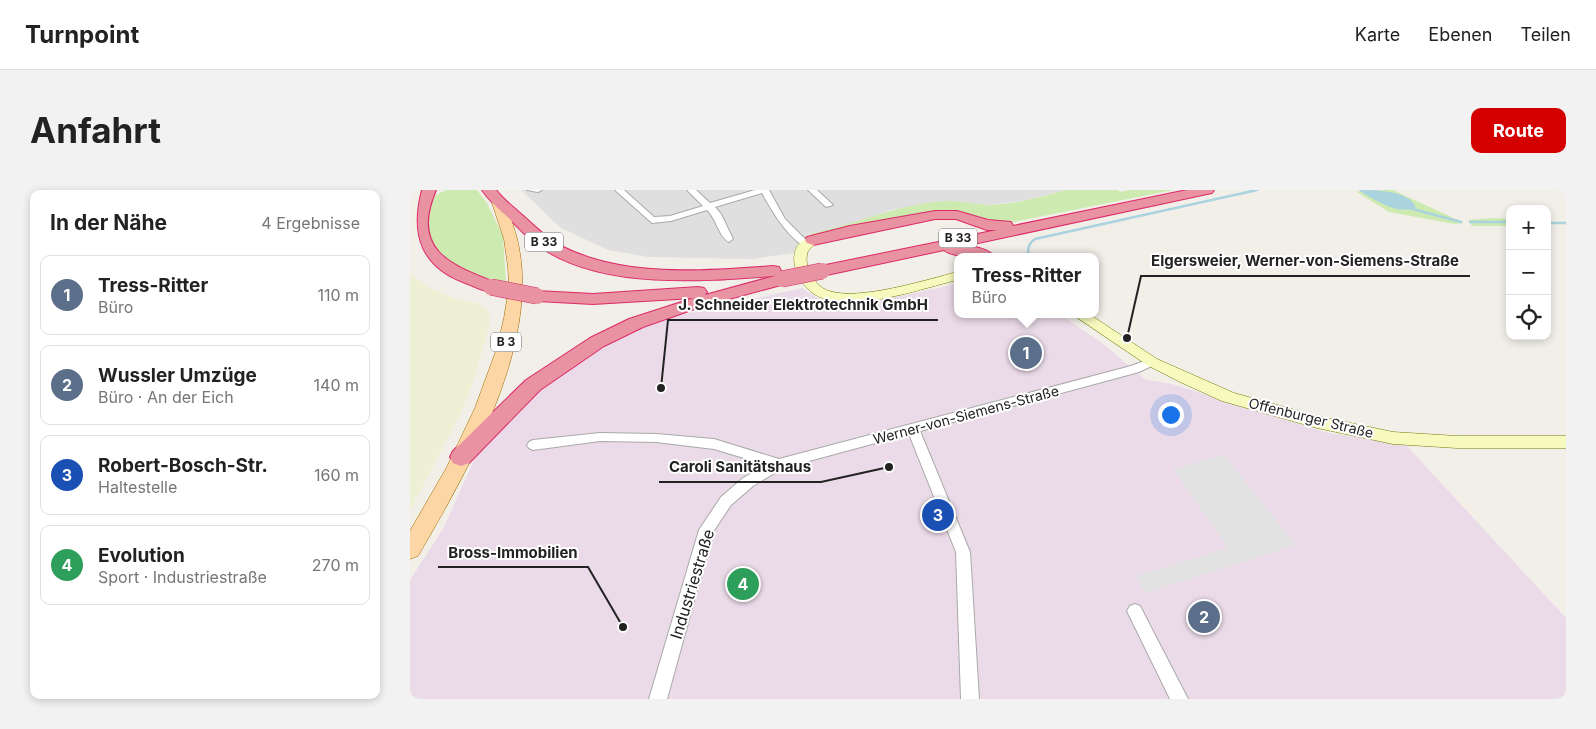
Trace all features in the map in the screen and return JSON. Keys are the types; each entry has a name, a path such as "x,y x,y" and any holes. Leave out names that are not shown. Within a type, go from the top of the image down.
{"highway":[{"path":"426,196 443,190"},
{"name":"B 33","path":"426,196 419,227 422,240 430,252 455,273 491,286 537,296 593,300 692,293 781,275 928,250 1183,190"},
{"name":"B 33","path":"859,261 1208,190"},
{"name":"B 33","path":"491,194 556,250 580,260 650,273 781,275"},
{"path":"810,242 850,231 935,214 963,217 987,225 1030,226"},
{"path":"859,261 956,235 967,228 967,223 963,217"},
{"path":"1001,253 1000,246 1004,240 1030,226"},
{"path":"928,250 964,250 974,253"},
{"path":"461,457 533,385 597,342 636,323 781,275"}],"main road":[{"name":"B 3","path":"410,550 461,457 503,357 514,303 516,278 514,250 491,194"}],"street":[{"path":"531,190 538,190"},
{"path":"619,190 652,220 671,218 764,190 786,227 794,235 810,242 800,252 800,263 811,285 824,294 838,297 861,297 954,277"},
{"path":"691,190 717,214 729,239"},
{"path":"812,190 830,205"},
{"name":"Offenburger Straße","path":"1085,318 1152,362 1228,398 1317,422 1393,438 1457,442 1566,442"},
{"name":"Werner-von-Siemens-Straße","path":"748,482 779,464 1135,369 1152,362"},
{"path":"913,429 963,552 970,699"},
{"path":"533,445 600,437 656,438 714,444 779,464"},
{"name":"Industriestraße","path":"658,699 706,530 726,501 748,482"},
{"path":"1135,611 1179,699"}],"shaded area":[{"path":"521,190 1065,190 1027,200 989,205 945,201 891,210 840,228 809,234 798,245 794,253 752,259 648,257 608,250 561,228"},
{"path":"954,285 954,318 1065,318 1105,345 1144,379 1172,384 1328,433 1405,444 1566,618 1566,699 410,699 410,580 444,527 474,460 512,413 580,358 654,321 802,288 840,309"},
{"path":"1224,455 1296,545 1145,593 1136,576 1228,548 1173,469"}],"green space":[{"path":"447,190 477,190 487,203 503,236 506,284 479,276 450,262 438,253 429,242 425,229 429,205 434,196"},
{"path":"1065,190 1118,190 1120,192 1129,190 1173,190 1009,223 996,224 963,214 819,233 812,236 809,234 893,210 927,203 950,201 984,205 1000,204 1028,200"},
{"path":"1362,190 1393,190 1464,223 1454,224 1389,212 1355,191 1365,193"},
{"path":"1506,219 1506,226 1472,226 1468,220"},
{"path":"410,274 429,287 453,298 477,303 486,308 490,322 475,377 461,413 410,511"}],"water":[{"path":"1358,190 1399,194 1412,201 1416,207 1409,209 1394,208 1378,202"}],"waterway":[{"path":"1028,253 1029,247 1035,239 1257,190"},
{"path":"1409,208 1461,222"},
{"path":"1470,222 1506,222"},
{"path":"1551,223 1566,223"}],"place":[{"name":"Elgersweier, Werner-von-Siemens-Straße","path":"1127,338"},
{"name":"Tress-Ritter","path":"1026,353"},
{"name":"J. Schneider Elektrotechnik GmbH","path":"661,388"},
{"name":"Caroli Sanitätshaus","path":"889,467"},
{"name":"Robert-Bosch-Str.","path":"938,515"},
{"name":"Evolution","path":"743,584"},
{"name":"Wussler Umzüge","path":"1204,617"},
{"name":"Bross-Immobilien","path":"623,627"}]}
